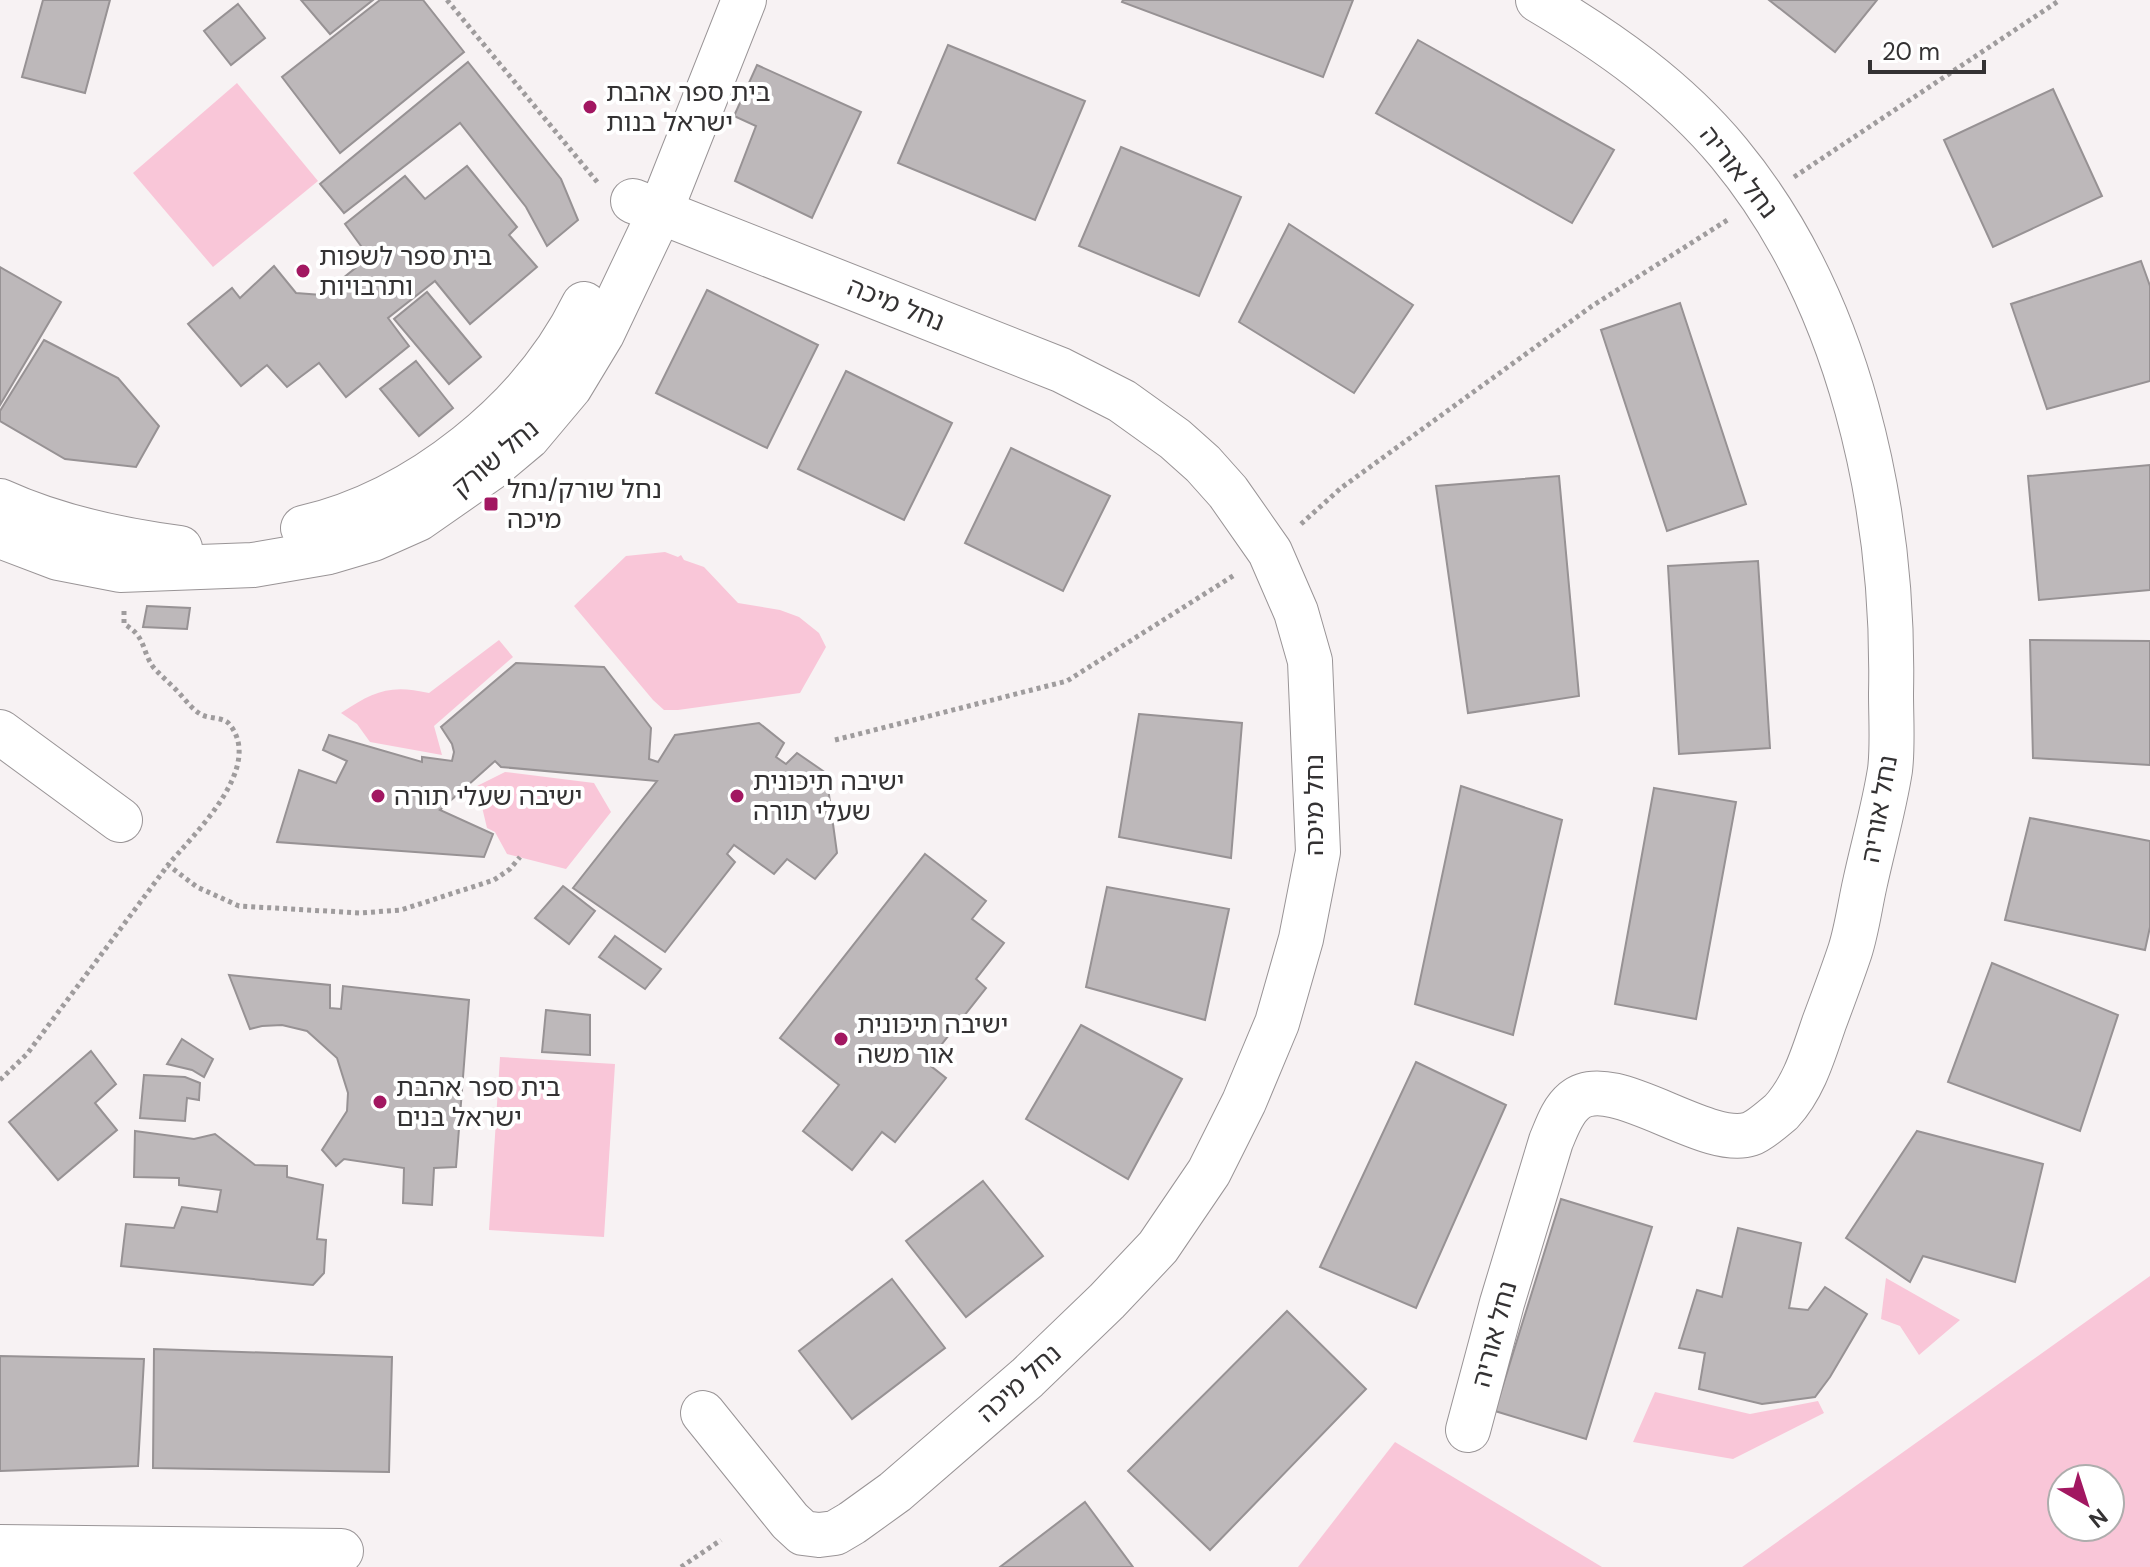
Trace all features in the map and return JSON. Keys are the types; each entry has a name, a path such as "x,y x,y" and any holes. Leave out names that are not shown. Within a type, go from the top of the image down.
{"street":[{"name":"נחל שורק","path":"0,536 58,558 125,570 253,565 329,552 373,539 418,519 491,468 528,437 570,387 608,322 632,201 714,0"},
{"name":"נחל שורק","path":"0,501 66,526 123,539 179,548 247,541 323,524 359,511 399,491 461,452 523,391 561,345 632,201 744,0"},
{"name":"נחל אוריה","path":"1468,1430 1551,1141 1561,1118 1575,1099 1595,1094 1614,1096 1722,1135 1750,1134 1779,1113 1802,1084 1851,947 1890,769 1893,638 1884,536 1866,436 1829,329 1791,242 1763,198 1718,141 1646,72 1591,31 1538,0"},
{"name":"נחל מיכה","path":"632,201 1061,370 1122,401 1175,439 1228,492 1270,552 1296,612 1310,661 1318,852 1301,939 1277,1023 1209,1172 1158,1247 1061,1345 895,1492 835,1533 803,1533 703,1413"},
{"path":"0,732 120,820"},
{"path":"0,1547 341,1551"}],"path":[{"path":"447,0 632,201"},
{"path":"835,740 1067,681 1270,552 1341,488 1592,306 1763,198 2058,1"},
{"path":"0,1080 27,1054 168,865 224,796 237,768 239,745 232,726 226,720 206,717 195,710 153,666 137,632 124,624 125,570"},
{"path":"168,865 197,887 239,906 360,913 401,910 494,880 520,857"},
{"path":"681,1567 721,1540"}],"shaded area":[{"path":"237,83 318,181 213,267 133,173"},
{"path":"665,552 678,557 681,555 684,560 704,567 738,603 780,610 799,617 819,633 826,647 800,693 678,710 664,710 653,700 574,606 626,556"},
{"path":"499,640 513,657 434,726 442,755 370,742 357,724 341,713 383,691 403,689 429,693"},
{"path":"505,772 594,783 611,812 566,869 507,854 495,832 487,828 477,786"},
{"path":"500,1057 615,1064 604,1237 489,1230"},
{"path":"2150,1276 2150,1567 1742,1567"},
{"path":"1886,1278 1960,1320 1919,1355 1900,1326 1881,1319"},
{"path":"1655,1392 1750,1414 1818,1401 1824,1413 1733,1459 1633,1442"},
{"path":"1395,1442 1602,1567 1298,1567"}],"building":[{"path":"43,0 110,0 85,93 22,77"},
{"path":"301,0 373,0 330,34"},
{"path":"380,0 423,0 464,52 340,153 282,77"},
{"path":"1123,0 1353,0 1323,77"},
{"path":"1769,0 1877,0 1835,52"},
{"path":"238,4 265,38 231,65 204,31"},
{"path":"1418,40 1614,150 1572,223 1376,113"},
{"path":"948,45 1085,101 1035,220 898,163"},
{"path":"468,62 561,179 578,220 547,246 526,207 460,123 344,213 320,184"},
{"path":"757,65 861,112 812,218 735,181 756,126 734,116"},
{"path":"2053,89 2102,196 1993,247 1944,140"},
{"path":"1121,147 1241,197 1199,296 1079,246"},
{"path":"467,166 517,227 509,235 537,267 470,324 435,281 388,318 409,346 346,397 319,363 287,387 267,365 241,386 188,324 232,288 240,298 274,266 296,293 322,295 369,257 345,224 405,176 425,199"},
{"path":"1289,224 1413,305 1354,393 1239,322"},
{"path":"2141,261 2150,286 2150,381 2047,409 2011,304"},
{"path":"0,267 61,302 0,405"},
{"path":"707,290 818,345 767,448 656,393"},
{"path":"427,292 481,357 449,384 394,319"},
{"path":"1680,303 1746,504 1667,531 1601,330"},
{"path":"44,340 118,378 159,426 136,467 65,459 0,421 0,411"},
{"path":"416,361 453,408 419,436 380,389"},
{"path":"846,371 952,423 904,520 798,469"},
{"path":"1011,448 1110,496 1063,591 965,543"},
{"path":"2150,465 2150,590 2039,600 2028,476"},
{"path":"1559,476 1579,696 1468,713 1436,486"},
{"path":"1758,561 1770,748 1679,754 1668,566"},
{"path":"147,606 190,608 187,629 143,627"},
{"path":"2030,640 2150,641 2150,765 2033,758"},
{"name":"ישיבה תיכונית שעלי תורה","path":"516,663 604,667 651,728 649,759 658,762 675,735 759,723 784,743 776,757 786,764 797,753 826,773 837,853 815,879 787,859 774,874 734,845 727,854 735,862 665,952 573,888 657,781 501,767 495,761 440,810 493,834 484,857 277,842 299,770 336,783 347,761 323,750 329,735 422,762 422,757 452,761 452,744 441,727"},
{"path":"1139,714 1242,723 1231,858 1119,837"},
{"path":"1461,786 1562,820 1513,1035 1415,1004"},
{"path":"1654,788 1736,802 1696,1019 1615,1004"},
{"path":"2030,818 2150,841 2150,927 2145,950 2005,920"},
{"path":"925,854 986,901 972,919 1004,943 976,979 986,988 927,1063 946,1078 895,1142 882,1132 852,1170 803,1131 839,1085 780,1038"},
{"path":"563,886 595,911 569,944 535,918"},
{"path":"1107,887 1229,909 1205,1020 1086,987"},
{"path":"615,936 661,969 645,989 599,957"},
{"path":"1992,963 2118,1015 2080,1131 1948,1082"},
{"path":"229,975 330,985 330,1008 341,1009 343,986 469,1000 456,1167 434,1168 432,1205 403,1203 404,1168 344,1159 336,1166 322,1150 347,1111 348,1093 337,1058 307,1031 282,1025 250,1029"},
{"path":"546,1010 590,1015 590,1055 542,1052"},
{"path":"1081,1025 1182,1079 1128,1179 1026,1119"},
{"path":"182,1039 213,1059 204,1077 192,1070 167,1064"},
{"path":"91,1051 116,1084 95,1103 117,1130 58,1180 9,1122"},
{"path":"1416,1062 1506,1105 1416,1308 1320,1267"},
{"path":"144,1075 185,1077 200,1083 199,1100 187,1098 185,1121 140,1118"},
{"path":"135,1131 194,1139 215,1134 255,1165 287,1166 287,1177 323,1185 317,1239 326,1240 324,1273 313,1285 121,1266 126,1224 174,1228 182,1207 217,1212 221,1190 179,1185 179,1178 134,1177"},
{"path":"1917,1131 2043,1164 2015,1282 1923,1256 1910,1282 1846,1238"},
{"path":"983,1181 1043,1256 966,1317 906,1241"},
{"path":"1561,1199 1652,1227 1586,1439 1495,1411"},
{"path":"1738,1228 1801,1243 1789,1308 1808,1310 1825,1287 1867,1314 1815,1397 1762,1404 1699,1389 1705,1353 1679,1348 1697,1290 1722,1297"},
{"path":"892,1279 945,1348 852,1419 799,1351"},
{"path":"1287,1311 1366,1389 1210,1550 1128,1471"},
{"path":"154,1349 392,1357 389,1472 153,1468"},
{"path":"0,1356 144,1359 138,1466 0,1471"},
{"path":"1085,1502 1133,1567 1000,1567"}],"place":[{"name":"בית ספר אהבת ישראל בנות","path":"590,107"},
{"name":"בית ספר לשפות ותרבויות","path":"303,271"},
{"name":"נחל שורק/נחל מיכה","path":"491,504"},
{"name":"ישיבה שעלי תורה","path":"378,796"},
{"name":"ישיבה תיכונית שעלי תורה","path":"737,796"},
{"name":"ישיבה תיכונית אור משה","path":"841,1039"},
{"name":"בית ספר אהבת ישראל בנים","path":"380,1102"}]}
